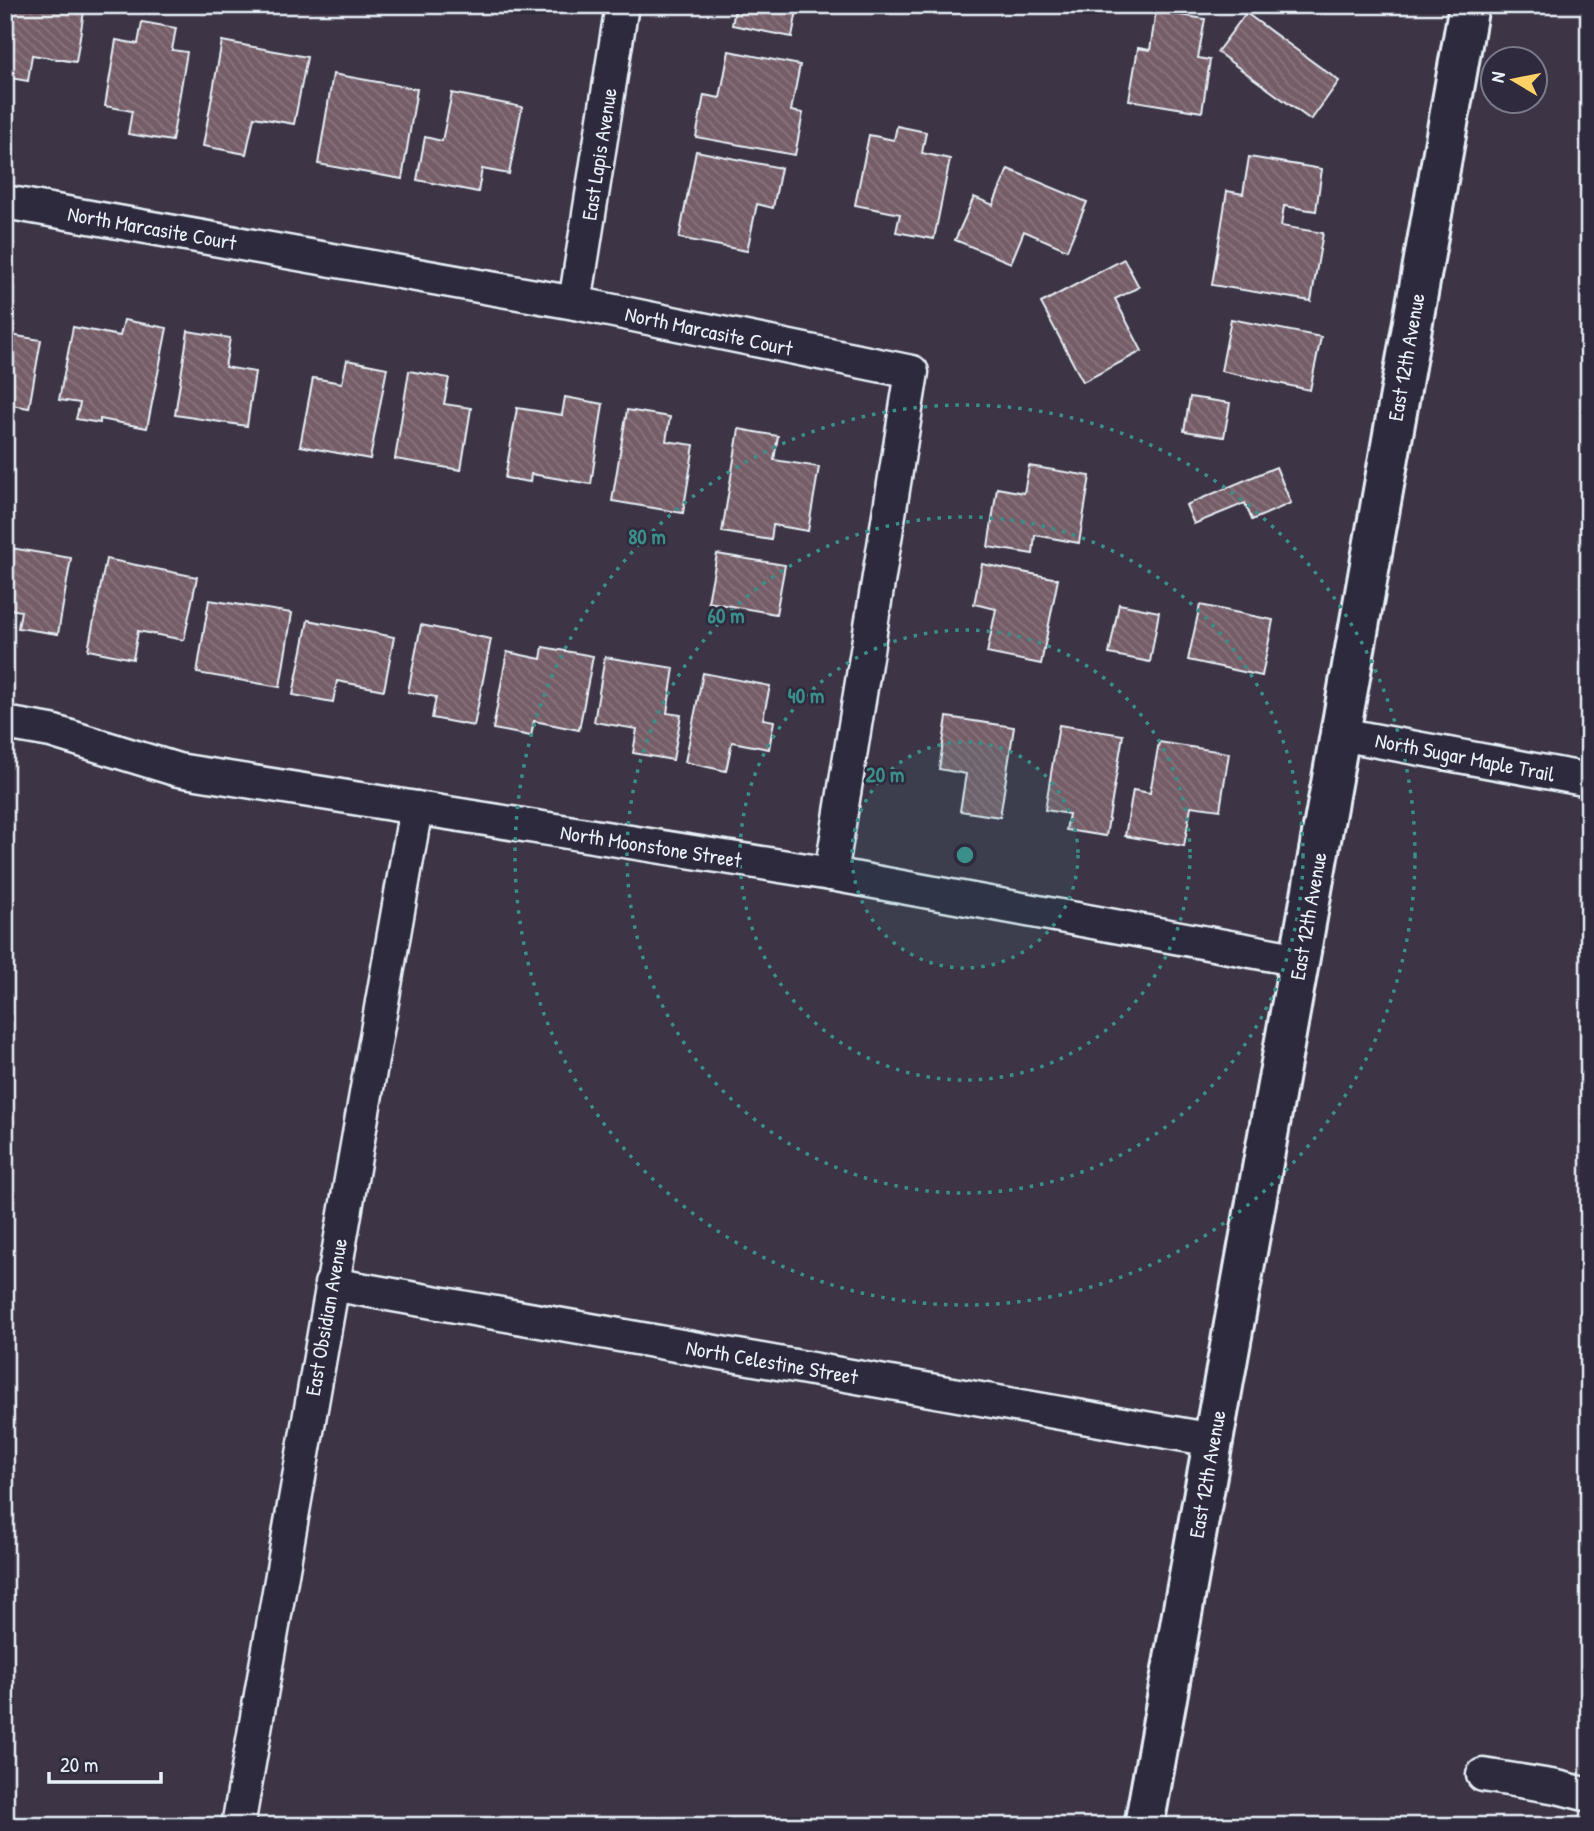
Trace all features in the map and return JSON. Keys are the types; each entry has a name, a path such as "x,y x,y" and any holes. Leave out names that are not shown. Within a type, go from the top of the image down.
{"street":[{"name":"East Lapis Avenue","path":"575,303 622,5"},
{"name":"East 12th Avenue","path":"1144,1826 1469,5"},
{"name":"North Marcasite Court","path":"5,202 575,303 912,372 831,874"},
{"name":"North Moonstone Street","path":"5,723 51,731 178,770 831,874 1300,960"},
{"name":"North Sugar Maple Trail","path":"1340,734 1589,780"},
{"name":"East Obsidian Avenue","path":"238,1826 416,808"},
{"name":"North Celestine Street","path":"331,1284 1213,1440"},
{"path":"1483,1775 1589,1795"}],"building":[{"path":"14,5 85,5 76,62 32,55 28,81 5,77 5,33 10,34"},
{"path":"736,5 798,5 792,37 732,25"},
{"path":"1156,11 1205,19 1198,58 1210,60 1202,112 1129,100 1138,48 1150,50"},
{"path":"1246,13 1339,81 1311,120 1217,52"},
{"path":"142,22 176,28 172,50 187,52 172,141 128,134 132,111 105,106 116,40 138,44"},
{"path":"222,41 307,57 294,124 254,117 246,154 203,146"},
{"path":"729,51 800,65 791,111 803,113 795,155 696,137 704,95 720,98"},
{"path":"333,74 417,89 402,179 318,164"},
{"path":"452,93 522,107 509,174 482,169 478,192 417,180 425,137 442,141"},
{"path":"897,126 926,132 922,153 950,159 934,239 896,232 900,214 855,205 869,135 894,140"},
{"path":"696,151 781,168 773,208 757,204 747,251 679,238"},
{"path":"1249,157 1322,169 1316,211 1284,206 1281,226 1323,233 1311,301 1212,285 1227,191 1243,194"},
{"path":"1008,169 1087,202 1067,250 1024,231 1011,263 955,240 974,197 993,205"},
{"path":"1124,259 1139,287 1115,299 1142,351 1083,382 1041,303"},
{"path":"1231,319 1321,337 1310,390 1221,371"},
{"path":"124,320 167,328 147,428 100,419 100,423 76,419 80,403 59,400 73,327 120,336"},
{"path":"188,331 230,338 225,367 255,372 247,426 175,415"},
{"path":"5,334 41,340 29,408 5,404"},
{"path":"347,360 387,368 370,459 300,446 313,378 342,383"},
{"path":"409,371 449,378 444,404 471,408 461,470 395,459"},
{"path":"565,397 603,404 591,484 531,474 530,482 505,478 517,408 562,415"},
{"path":"1190,397 1230,403 1224,437 1184,431"},
{"path":"627,410 670,417 666,441 694,445 683,513 612,501"},
{"path":"739,429 778,436 774,460 819,467 808,531 773,525 771,540 722,532"},
{"path":"1029,466 1090,476 1079,543 1035,535 1033,554 988,547 997,488 1024,493"},
{"path":"1276,467 1291,503 1252,520 1245,503 1194,524 1186,505"},
{"path":"5,547 71,558 58,634 18,628 21,611 5,608"},
{"path":"717,554 785,565 776,614 708,602"},
{"path":"106,559 197,577 184,640 138,631 133,659 88,650"},
{"path":"982,564 1058,579 1041,664 987,653 996,609 974,604"},
{"path":"209,600 292,613 280,687 197,673"},
{"path":"1119,604 1159,612 1150,662 1109,654"},
{"path":"1200,605 1273,620 1262,676 1188,660"},
{"path":"308,620 394,637 384,690 337,681 333,702 293,695"},
{"path":"421,625 491,639 474,726 432,718 436,697 408,692"},
{"path":"543,647 593,656 579,730 534,721 531,736 493,729 507,652 541,659"},
{"path":"605,657 674,668 667,713 681,715 673,760 633,753 637,729 594,722"},
{"path":"703,673 770,686 763,719 774,721 769,749 732,742 726,771 685,762"},
{"path":"947,717 1014,727 1000,817 960,811 966,774 939,769"},
{"path":"1059,725 1123,735 1106,836 1066,830 1069,814 1045,810"},
{"path":"1159,742 1229,753 1220,810 1191,806 1184,846 1125,836 1133,790 1150,793"}]}
